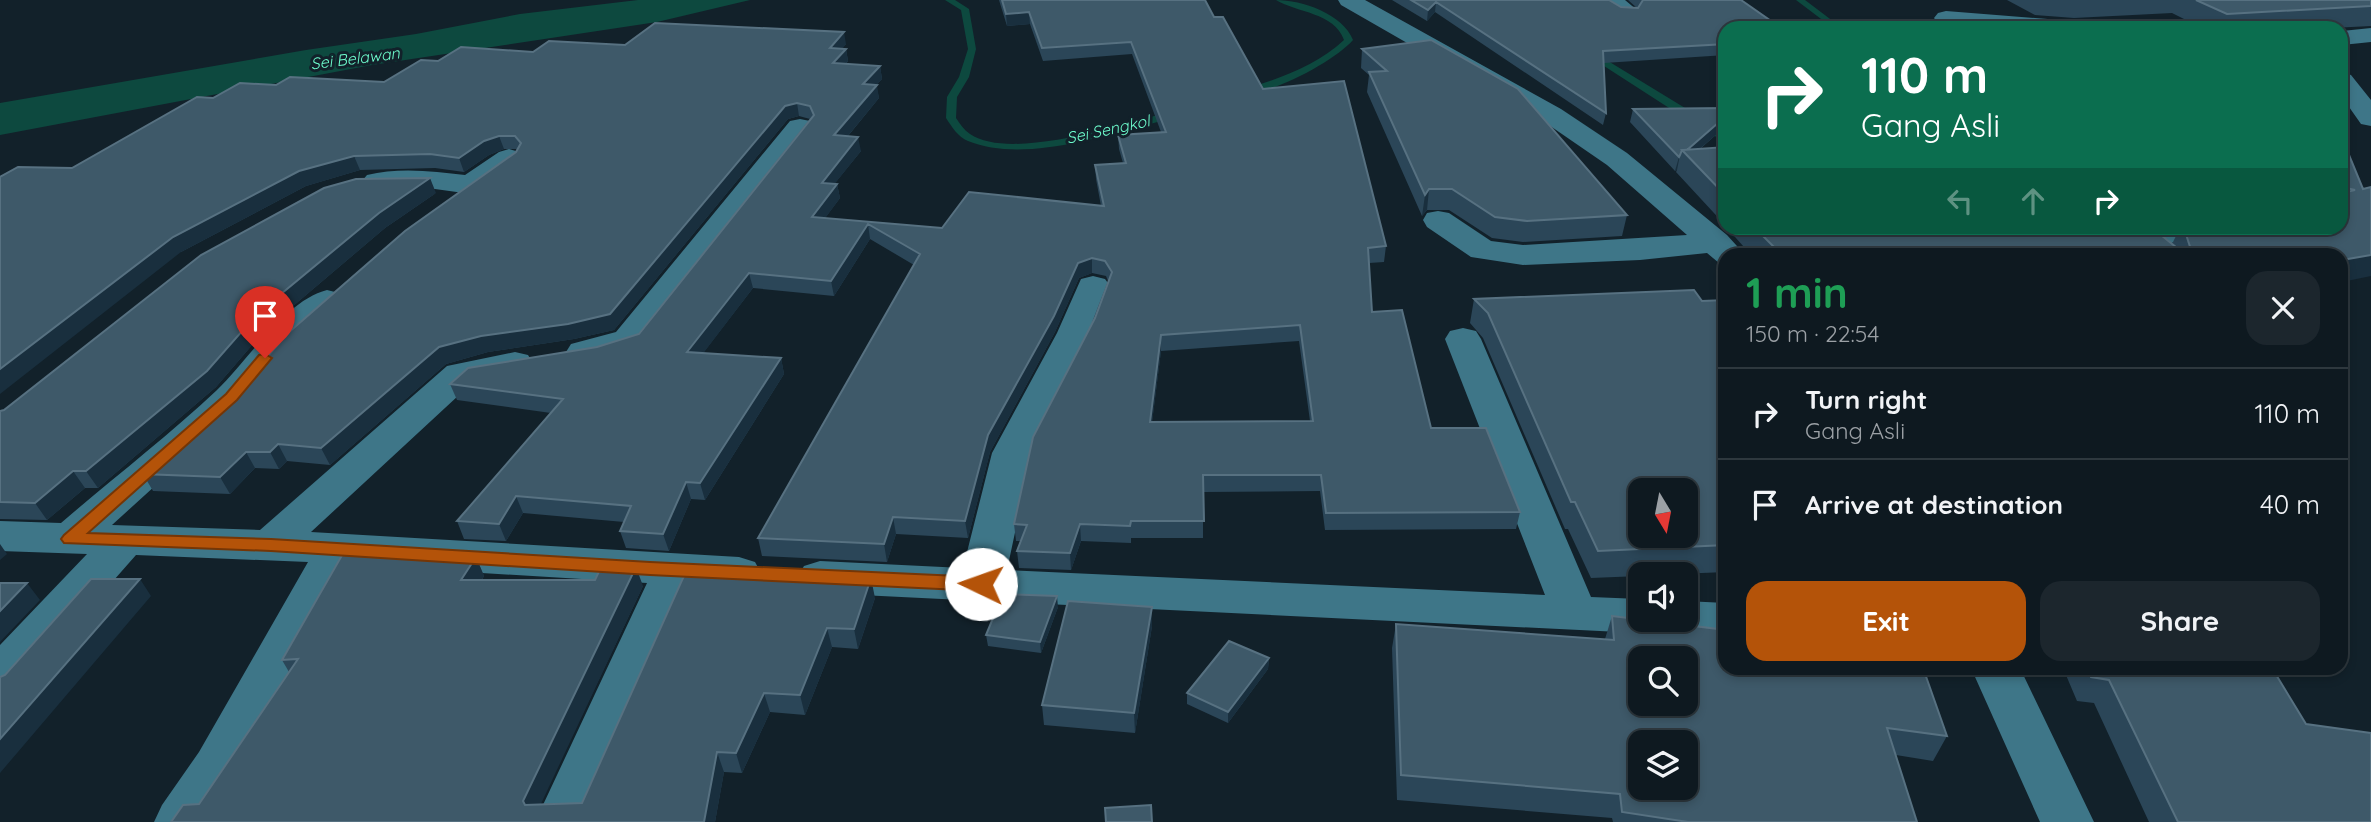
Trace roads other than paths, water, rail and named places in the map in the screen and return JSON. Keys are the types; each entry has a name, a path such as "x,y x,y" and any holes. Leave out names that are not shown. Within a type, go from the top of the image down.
{"street":[{"path":"1349,0 1552,116 1617,159 1716,235"},
{"path":"1946,18 1984,21"},
{"path":"2348,37 2371,35"},
{"path":"2348,88 2371,118"},
{"path":"271,545 460,374 470,370 602,349 629,340 800,127"},
{"path":"432,213 509,158"},
{"path":"349,184 402,180 471,185"},
{"path":"1438,220 1482,250 1522,255 1640,250 1716,235"},
{"path":"2123,248 2163,235"},
{"path":"70,539 231,397 281,339 351,279"},
{"path":"981,584 1012,453 1075,333 1093,286"},
{"path":"1463,339 1575,613"},
{"path":"0,536 271,545 676,570 1628,615"},
{"path":"0,677 127,539"},
{"path":"181,822 218,766 337,551"},
{"path":"562,822 676,570"},
{"path":"1698,619 1718,620"},
{"path":"1999,675 2067,822"}],"water":[{"name":"Sei Belawan","path":"638,0 750,0 657,22 372,65 0,135 0,103 306,50 416,34 520,14"}],"waterway":[{"name":"Sei Sengkol","path":"949,0 965,9 972,49 964,77 952,97 951,118 969,138 988,144 1040,145 1099,134 1172,114"},
{"name":"Sei Sengkol","path":"1245,92 1315,65 1349,40 1340,25 1310,10 1280,0"},
{"name":"Sei Sengkol","path":"1800,0 1828,21"},
{"name":"Sei Sengkol","path":"1590,53 1718,134"}]}
